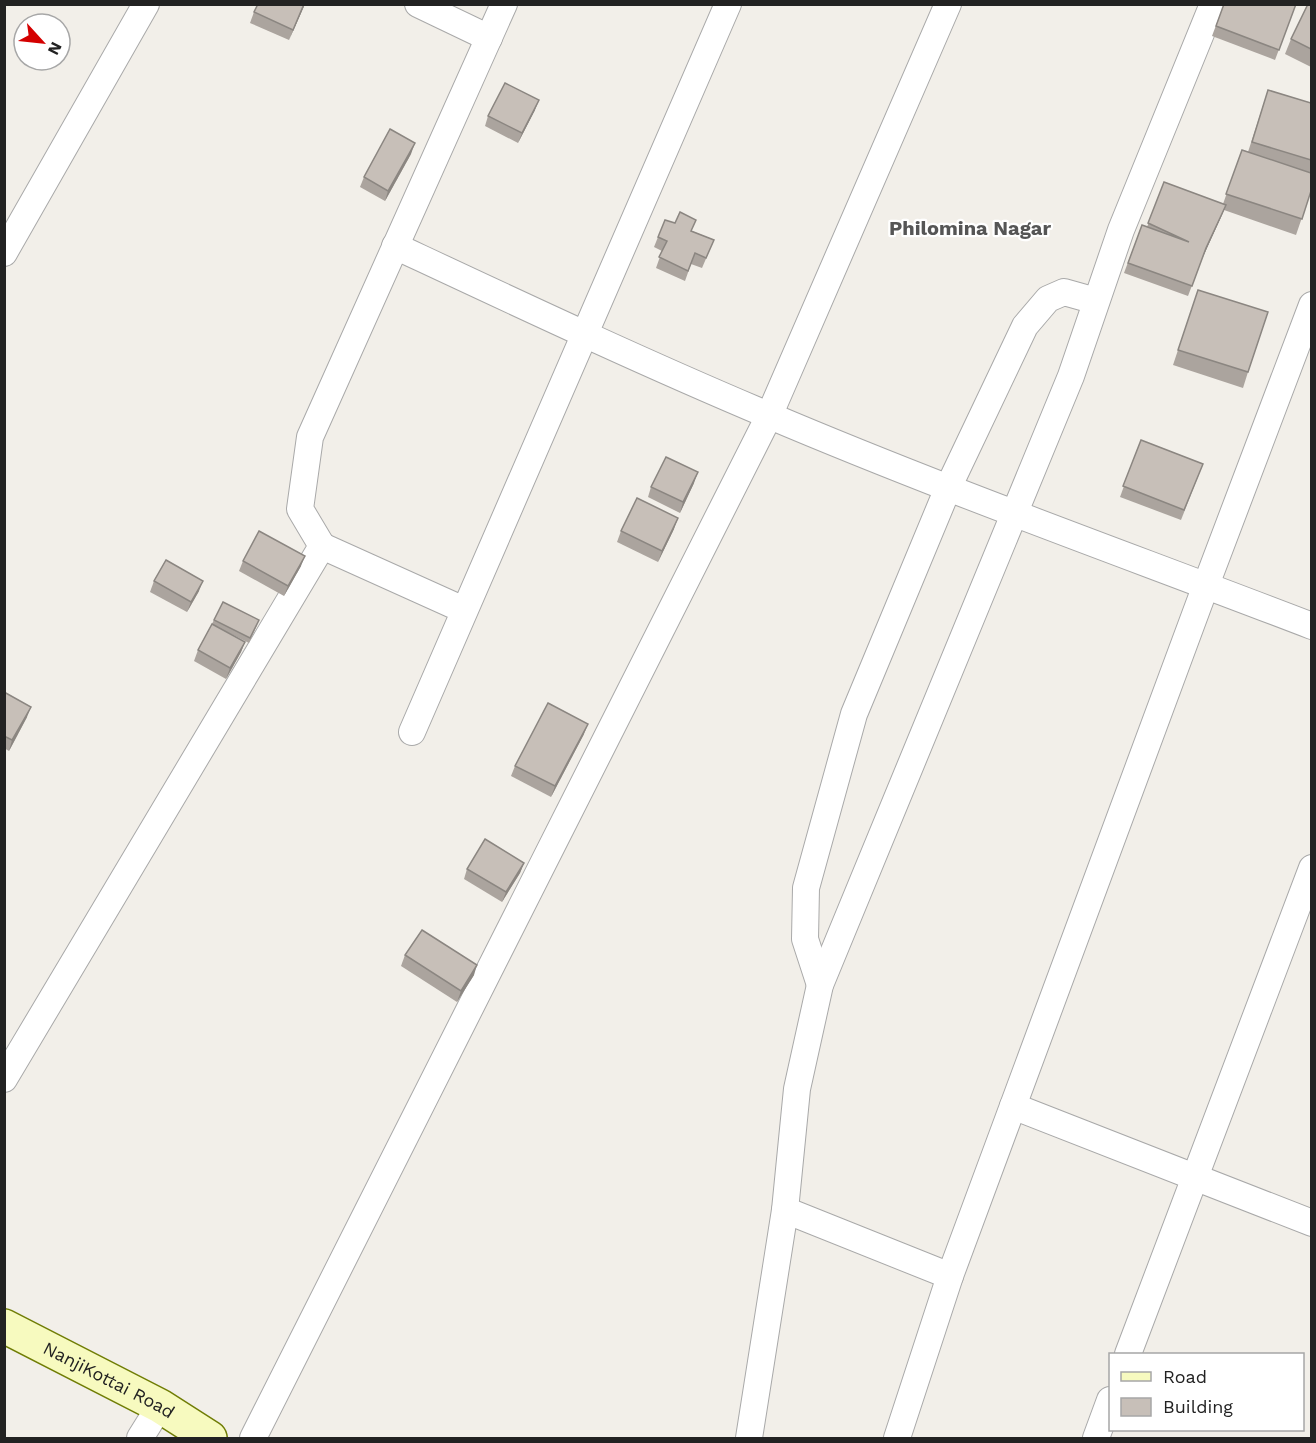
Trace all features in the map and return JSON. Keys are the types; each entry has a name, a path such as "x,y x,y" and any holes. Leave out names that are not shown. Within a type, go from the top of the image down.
{"main road":[{"name":"NanjiKottai Road","path":"4,1326 160,1406 210,1438"}],"street":[{"path":"4,253 147,4"},
{"path":"418,4 489,38"},
{"path":"464,610 322,546 300,509 310,437 504,4"},
{"path":"412,732 728,4"},
{"path":"253,1438 769,416 948,4"},
{"path":"749,1438 786,1210 797,1089 820,985 1071,376 1120,230 1213,4"},
{"path":"395,246 585,335 769,416 1014,514 1311,626"},
{"path":"820,985 805,939 806,888 854,714 948,488 1025,326 1048,299 1064,292 1096,301"},
{"path":"897,1438 950,1276 1311,305"},
{"path":"4,1079 322,546"},
{"path":"1128,1353 1311,868"},
{"path":"1013,1106 1311,1223"},
{"path":"786,1210 950,1276"},
{"path":"1096,1438 1109,1403"},
{"path":"140,1438 160,1406"}],"building":[{"path":"258,4 304,4 293,30 254,12"},
{"path":"1224,4 1296,4 1279,50 1216,26"},
{"path":"1308,4 1311,4 1311,49 1291,39"},
{"path":"505,83 539,100 522,133 488,116"},
{"path":"1268,90 1311,103 1311,160 1252,142"},
{"path":"390,129 415,143 388,191 364,177"},
{"path":"1242,150 1311,173 1311,191 1302,219 1226,194"},
{"path":"1164,182 1226,205 1192,286 1128,263 1142,225 1189,242 1148,223"},
{"path":"680,212 696,220 691,231 714,240 706,258 695,253 688,271 659,257 667,241 658,237 665,220 675,223"},
{"path":"1198,290 1268,312 1248,372 1178,350"},
{"path":"1141,440 1203,464 1184,510 1123,486"},
{"path":"666,457 698,472 683,502 651,487"},
{"path":"637,498 678,518 662,551 621,531"},
{"path":"259,531 305,556 288,586 243,561"},
{"path":"166,560 203,581 191,602 154,581"},
{"path":"223,602 259,620 250,638 214,620"},
{"path":"212,624 245,642 230,668 198,650"},
{"path":"4,692 31,707 12,740 4,736"},
{"path":"548,703 588,724 555,786 515,766"},
{"path":"485,839 524,863 506,892 467,869"},
{"path":"422,930 477,965 461,991 405,955"}],"district":[{"name":"Philomina Nagar","path":"970,228"}]}
